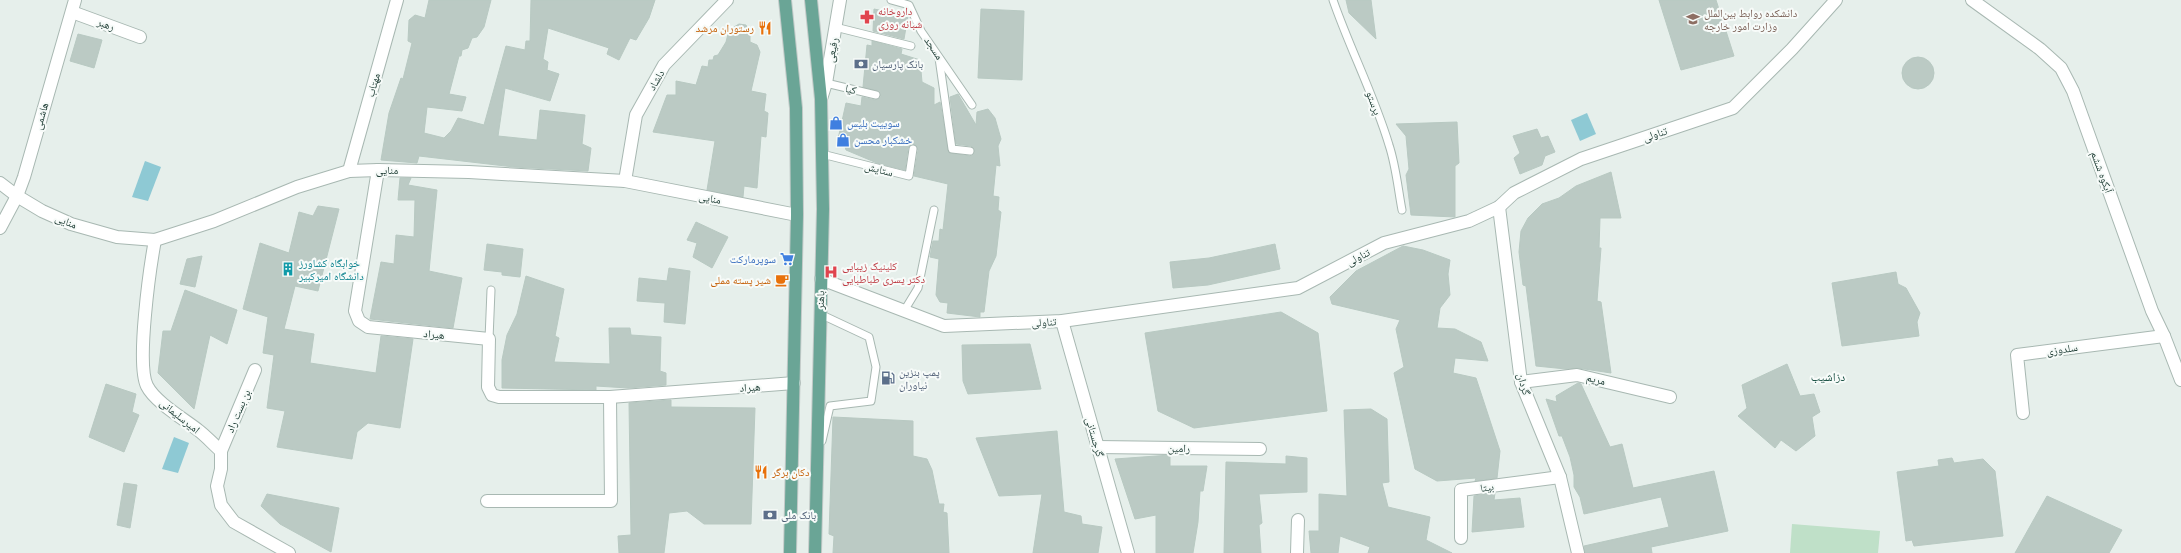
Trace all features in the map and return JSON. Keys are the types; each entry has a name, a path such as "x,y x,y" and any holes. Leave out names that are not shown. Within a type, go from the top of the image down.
{"main road":[{"path":"785,0 796,108 797,215 790,553"},
{"name":"باهنر","path":"811,0 821,99 822,154 815,553"}],"street":[{"name":"هاشمی","path":"0,228 17,196 75,0"},
{"name":"مهتاب","path":"349,171 398,0"},
{"name":"دلشاد","path":"625,181 636,115 664,65 727,0"},
{"name":"رفیعی","path":"821,99 826,83 840,0"},
{"name":"تناولی","path":"821,279 944,326 1062,321 1298,288 1384,243 1469,221 1499,207 1514,193 1581,159 1733,108 1792,49 1836,0"},
{"name":"آبکوه ششم","path":"1972,0 2040,49 2061,68 2072,91 2152,311 2164,336 2181,380"},
{"name":"رهبر","path":"72,12 140,37"},
{"name":"منایی","path":"0,183 17,196 71,224 117,237 156,240 214,221 297,187 349,171 378,170 469,172 625,181 797,215"},
{"name":"هیراد","path":"378,170 355,311 359,321 368,327 489,339 488,388 492,395 499,397 610,397 794,383"},
{"name":"گردان","path":"1499,207 1522,382 1560,477 1578,553"},
{"name":"امیرسلیمانی","path":"156,240 148,281 144,366 147,386 164,405 200,431 220,452"},
{"name":"گرجستانی","path":"1062,321 1128,553"},
{"name":"سلدوزی","path":"2023,413 2017,355 2164,336"},
{"name":"بن بست راد","path":"220,452 255,370"},
{"name":"مریم","path":"1522,382 1577,375 1670,397"},
{"path":"487,501 611,501 610,397"},
{"name":"رامین","path":"1097,447 1260,449"},
{"path":"220,452 221,469 217,486 221,505 234,522 289,553"},
{"name":"بیتا","path":"1461,538 1461,490 1560,477"},
{"path":"1297,553 1298,520"}],"lane":[{"name":"مسجد","path":"891,0 909,5 922,31 972,105"},
{"name":"پرستو","path":"1333,0 1346,39 1364,77 1390,146 1402,210"},
{"path":"835,27 911,46"},
{"path":"938,55 952,149 970,151"},
{"name":"کیا","path":"826,83 876,95"},
{"name":"ستایش","path":"822,154 909,176 914,149"},
{"path":"904,311 918,288 934,210"},
{"path":"489,339 491,290"},
{"path":"816,465 830,406 871,401 876,367 869,337 820,314"}],"green space":[{"path":"1792,524 1880,531 1878,553 1790,553"}],"water":[{"path":"1587,113 1596,134 1580,141 1571,120"},
{"path":"145,161 161,167 148,201 132,197"},
{"path":"174,437 189,443 178,473 162,469"}],"building":[{"path":"429,0 491,0 484,27 477,37 472,38 468,48 462,50 461,56 459,56 449,94 466,97 462,111 427,107 424,133 444,138 451,131 458,118 484,125 506,46 525,50 526,41 530,41 531,0 655,0 649,18 636,40 630,38 619,60 607,54 609,48 548,28 543,59 548,62 547,70 559,74 550,101 505,88 498,136 537,140 540,110 585,115 582,144 591,148 588,171 514,167 419,156 417,163 381,160 389,113 401,78 403,79 412,43 408,41 409,20 415,15 425,18"},
{"path":"1346,0 1371,0 1376,39 1349,13"},
{"path":"1659,0 1716,0 1734,56 1681,70"},
{"path":"874,9 908,16 904,39 873,31"},
{"path":"981,9 1024,11 1022,80 978,78"},
{"path":"739,24 746,25 750,34 750,42 757,45 760,52 751,91 766,94 764,111 768,113 766,137 761,136 757,188 744,186 743,197 707,190 715,141 653,132 667,95 676,95 676,81 696,85 702,66 708,67 709,60 713,60 714,56 718,55 726,42 729,30"},
{"path":"78,34 102,40 94,68 70,61"},
{"path":"872,41 902,49 901,54 920,60 922,82 934,88 934,105 940,102 949,153 970,156 975,151 971,146 956,144 950,97 958,94 976,125 977,112 988,109 995,118 1001,139 998,146 1000,166 996,165 993,196 999,197 998,210 1001,212 996,256 989,271 984,312 980,312 980,317 947,313 948,303 940,302 936,295 939,259 930,257 933,241 939,241 940,229 943,230 948,184 914,176 918,150 914,144 908,148 905,170 877,163 846,150 843,140 838,139 846,103 861,106 862,97 875,100 881,97 879,91 863,87 867,45 872,46"},
{"path":"1918,57 1927,60 1931,64 1934,73 1931,82 1927,86 1918,89 1909,86 1905,82 1902,73 1905,64 1909,60"},
{"path":"1457,122 1459,163 1455,166 1455,217 1411,215 1406,175 1409,169 1406,136 1396,124"},
{"path":"1537,129 1541,138 1548,136 1555,152 1545,156 1542,165 1520,174 1514,158 1520,153 1513,136"},
{"path":"1611,172 1621,218 1600,218 1599,248 1601,248 1597,301 1601,302 1611,373 1578,368 1566,369 1536,366 1526,286 1523,285 1519,252 1521,231 1528,218 1542,204 1559,198 1576,186"},
{"path":"400,178 411,178 408,185 437,190 429,271 462,278 453,328 370,319 381,262 394,264 396,235 414,237 415,200 398,200"},
{"path":"318,206 339,209 318,291 295,286 284,329 314,334 310,363 376,373 381,336 413,339 400,428 368,423 357,432 352,459 277,447 285,411 267,408 274,355 263,353 268,317 243,309 260,243 289,253 299,212 313,216"},
{"path":"696,222 728,237 712,268 693,257 697,243 687,240"},
{"path":"487,244 523,249 520,277 502,275 502,272 484,270"},
{"path":"1275,244 1280,269 1208,285 1173,288 1170,262 1209,258"},
{"path":"1403,246 1423,250 1450,260 1448,274 1450,295 1440,308 1437,328 1455,329 1481,342 1488,361 1455,358 1453,373 1476,378 1500,451 1497,478 1475,481 1476,478 1437,481 1415,469 1394,373 1404,367 1396,329 1400,320 1332,304 1330,297 1356,271"},
{"path":"202,256 195,287 180,284 187,259"},
{"path":"669,268 690,271 685,324 664,322 665,303 637,301 639,278 667,281"},
{"path":"1896,272 1898,284 1906,288 1920,313 1917,322 1919,336 1842,346 1832,283"},
{"path":"526,276 564,289 555,336 559,338 554,362 610,364 609,328 630,328 631,335 661,337 660,371 666,373 666,385 628,388 596,386 596,390 502,388 502,360 507,335 517,314"},
{"path":"185,290 237,310 227,344 210,335 194,409 158,373 163,331 171,331"},
{"path":"1281,312 1318,333 1327,411 1194,428 1158,411 1145,333"},
{"path":"1030,344 1041,389 968,394 963,381 962,345"},
{"path":"1787,364 1800,396 1814,394 1820,412 1812,417 1815,436 1796,451 1781,440 1775,448 1738,416 1747,408 1742,385"},
{"path":"1578,383 1581,384 1610,447 1622,444 1633,488 1714,471 1728,531 1651,547 1652,553 1585,553 1584,546 1669,527 1661,497 1584,514 1580,497 1574,487 1574,475 1570,457 1562,436 1559,436 1546,399 1557,402 1556,396"},
{"path":"106,384 136,394 132,412 139,415 124,452 89,437"},
{"path":"671,400 671,407 755,408 751,524 704,524 687,511 669,513 664,553 619,553 618,536 631,535 629,403"},
{"path":"1371,409 1387,419 1389,482 1382,483 1388,507 1430,517 1426,540 1452,553 1368,553 1370,547 1340,536 1338,553 1311,553 1309,531 1319,531 1319,494 1347,496 1344,410"},
{"path":"833,417 913,421 913,456 927,459 932,470 939,504 944,504 943,512 947,513 949,553 833,553 834,536 829,534"},
{"path":"1057,431 1064,512 1081,516 1082,524 1102,527 1098,553 1033,553 1042,494 999,496 976,438"},
{"path":"1170,455 1170,466 1207,466 1203,491 1200,491 1198,522 1193,553 1156,553 1156,515 1135,519 1115,459"},
{"path":"1286,456 1307,458 1307,492 1259,494 1262,523 1259,525 1261,553 1224,553 1226,462 1286,464"},
{"path":"1952,458 1954,463 1983,459 1995,471 2003,536 1914,546 1912,540 1906,541 1897,472 1939,466 1938,460"},
{"path":"124,483 137,485 130,528 117,525"},
{"path":"1495,493 1494,500 1520,498 1524,527 1472,532 1474,496"},
{"path":"267,494 339,508 331,552 280,524 261,506"},
{"path":"2047,496 2122,530 2109,553 2015,553"}],"place":[{"name":"داروخانه شبانه روزی","path":"867,17"},
{"name":"دانشکده روابط بین‌الملل وزارت امور خارجه","path":"1693,19"},
{"name":"رستوران مرشد","path":"765,28"},
{"name":"بانک پارسیان","path":"861,64"},
{"name":"سوییت بلیس","path":"836,123"},
{"name":"خشکبار محسن","path":"843,140"},
{"name":"سوپرمارکت","path":"787,259"},
{"name":"خوابگاه کشاورز دانشگاه امیرکبیر","path":"288,269"},
{"name":"کلینیک زیبایی دکتر یسری طباطبایی","path":"831,272"},
{"name":"شیر پسته مملی","path":"782,280"},
{"name":"پمپ بنزین نیاوران","path":"888,378"},
{"name":"دکان برگر","path":"761,472"},
{"name":"بانک ملی","path":"770,515"}],"district":[{"name":"دزاشیب","path":"1828,377"}]}
